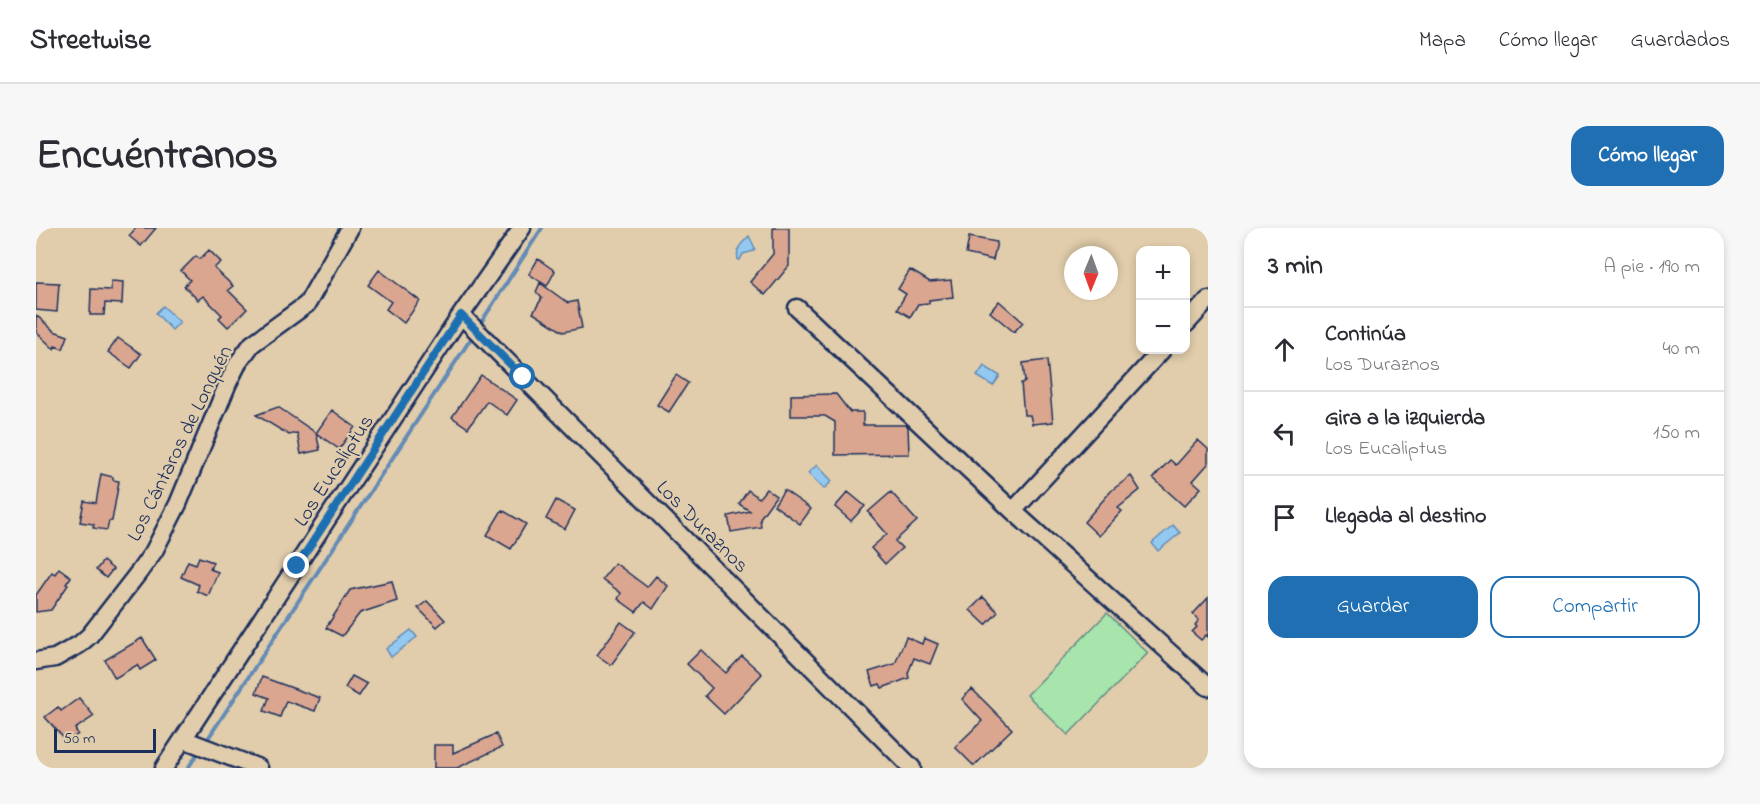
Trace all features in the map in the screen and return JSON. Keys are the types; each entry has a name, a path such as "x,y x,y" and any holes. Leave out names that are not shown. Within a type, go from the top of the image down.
{"street":[{"name":"Los Cántaros de Lonquén","path":"36,662 55,658 80,644 99,625 133,581 167,528 238,363 252,344 307,304 350,228"},
{"name":"Los Eucaliptus","path":"164,768 461,315 522,228"},
{"path":"1190,319 1208,300"},
{"path":"797,308 1013,511 1208,687"},
{"name":"Los Duraznos","path":"461,315 912,768"},
{"path":"1013,511 1158,354"},
{"path":"183,739 259,768"}],"green space":[{"path":"1107,613 1148,653 1068,735 1027,695"}],"water":[{"path":"749,236 755,248 754,251 743,254 738,260 739,247"},
{"path":"163,306 180,322 172,330 156,313"},
{"path":"984,366 1000,376 993,386 977,376"},
{"path":"817,465 832,481 824,489 808,473"},
{"path":"1173,525 1180,533 1158,551 1152,543"},
{"path":"411,630 417,637 391,657 386,649"}],"building":[{"path":"136,228 156,228 141,246 129,236"},
{"path":"773,228 789,228 789,266 765,295 750,282 773,254"},
{"path":"969,237 997,242 993,260 966,254"},
{"path":"209,250 221,262 214,268 233,286 228,290 247,309 228,327 219,318 222,315 203,296 198,300 184,286 190,280 181,271 196,256 200,259"},
{"path":"538,259 555,271 547,286 529,274"},
{"path":"379,270 420,301 404,323 386,309 391,302 368,285"},
{"path":"910,270 930,282 951,280 953,297 918,304 910,317 897,309 906,294 898,289"},
{"path":"111,281 123,282 122,304 105,303 104,315 90,315 91,289 111,290"},
{"path":"36,282 59,283 57,312 36,310"},
{"path":"540,283 568,303 577,301 582,328 563,332 533,313 542,298 536,292"},
{"path":"999,301 1023,322 1014,332 990,312"},
{"path":"36,315 54,331 68,336 63,349 55,346 54,349 36,332"},
{"path":"118,338 141,354 131,368 108,352"},
{"path":"1047,360 1053,422 1032,424 1030,415 1024,415 1021,383 1025,382 1023,363"},
{"path":"481,375 517,400 507,415 487,401 468,428 452,417"},
{"path":"676,375 688,383 669,412 657,405"},
{"path":"836,394 850,412 863,412 863,425 906,425 909,454 835,455 835,422 825,416 791,416 791,395"},
{"path":"278,407 316,433 320,450 301,454 297,433 289,435 256,415"},
{"path":"332,410 355,427 339,449 316,433"},
{"path":"1198,440 1208,449 1208,464 1193,481 1201,488 1184,506 1153,478 1170,460 1176,465"},
{"path":"101,474 119,481 112,521 109,521 107,530 93,528 94,524 80,522 84,501 96,503"},
{"path":"1131,476 1140,490 1118,508 1122,511 1099,536 1084,522 1112,490"},
{"path":"766,489 776,496 760,518 761,527 731,532 728,516 750,511 739,504 748,490 759,498"},
{"path":"784,490 811,509 800,524 774,505"},
{"path":"848,492 865,506 851,521 835,507"},
{"path":"891,492 917,521 895,541 902,548 885,564 871,548 887,534 868,512"},
{"path":"556,500 575,510 565,529 546,519"},
{"path":"502,510 526,524 511,549 487,535"},
{"path":"199,557 213,562 210,569 218,572 208,596 197,591 199,585 181,577 188,561 196,564"},
{"path":"103,561 113,569 106,578 96,570"},
{"path":"615,563 647,587 656,576 668,586 653,609 644,602 636,612 618,599 621,593 602,579"},
{"path":"59,568 71,577 66,584 68,585 51,610 36,612 36,595 52,572 55,574"},
{"path":"392,581 397,601 360,613 342,636 326,628 350,590"},
{"path":"983,597 998,612 986,625 970,610"},
{"path":"1208,598 1208,637 1206,635 1201,640 1192,632 1199,620 1193,614"},
{"path":"427,601 445,620 437,627 418,608"},
{"path":"621,622 635,632 611,665 597,655"},
{"path":"906,637 922,644 924,638 938,644 930,664 914,658 908,673 909,678 882,688 880,684 874,686 869,672 895,664"},
{"path":"142,638 156,660 140,670 137,665 115,678 105,660"},
{"path":"701,650 726,673 742,656 762,674 724,714 705,696 712,688 687,664"},
{"path":"352,676 367,684 359,696 345,688"},
{"path":"262,677 320,698 315,711 286,701 280,717 264,711 269,698 256,693"},
{"path":"972,689 1012,729 974,766 955,747 982,721 962,699"},
{"path":"79,698 94,716 75,729 78,734 67,742 45,717 58,707 61,711"},
{"path":"496,734 502,747 457,768 434,768 434,745 453,745 453,753"}],"waterway":[{"path":"482,321 542,228"},
{"path":"209,737 470,340"},
{"path":"188,768 196,756"}],"route":[{"path":"297,566 461,315 523,377"}]}
